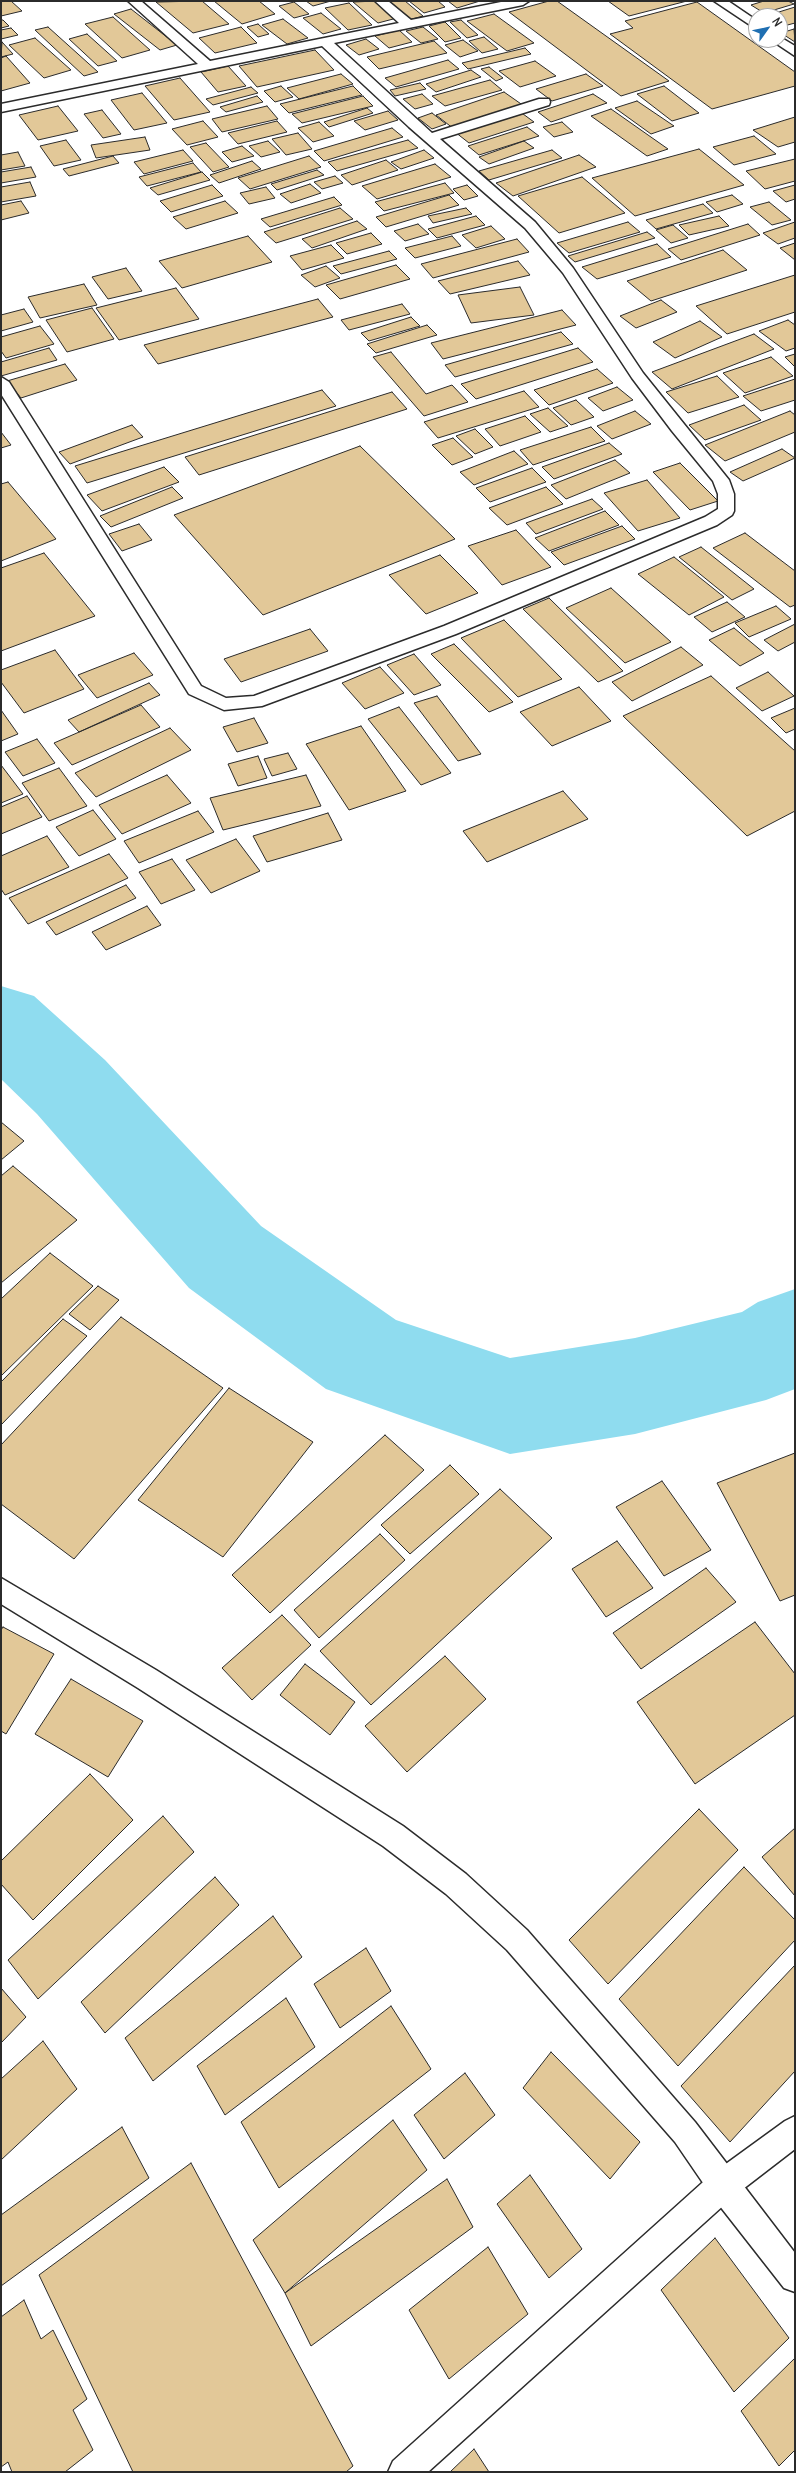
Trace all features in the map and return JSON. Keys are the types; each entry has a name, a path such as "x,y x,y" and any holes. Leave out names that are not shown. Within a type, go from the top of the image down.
{"street":[{"path":"134,1 208,66"},
{"path":"380,1 408,24"},
{"path":"1,108 523,1"},
{"path":"720,1 748,20"},
{"path":"1,382 195,690 224,704 256,702 450,630 711,521 726,511 726,494 721,480 677,428 637,375 568,271 530,225 324,41"},
{"path":"431,138 544,102"},
{"path":"1,1590 147,1679 393,1836 456,1884 517,1940 685,2132 723,2185 795,2276"},
{"path":"404,2472 723,2185 795,2131"}],"building":[{"path":"1,1 11,1 22,11 1,16"},
{"path":"202,1 229,24 193,33 156,2"},
{"path":"214,1 259,1 275,14 242,24"},
{"path":"306,1 331,1 313,6"},
{"path":"377,1 397,18 378,23 353,2"},
{"path":"381,1 405,1 423,16 405,21"},
{"path":"409,1 438,1 445,7 424,13"},
{"path":"448,1 480,1 457,8"},
{"path":"549,1 557,1 669,81 621,96 509,12"},
{"path":"608,1 687,1 629,16"},
{"path":"764,1 788,1 794,4 781,8 756,8 751,5"},
{"path":"294,2 309,14 294,18 279,6"},
{"path":"697,2 748,38 748,48 761,48 795,72 795,86 712,109 610,34 633,28 625,21"},
{"path":"349,3 372,25 348,30 325,8"},
{"path":"795,7 795,23 788,25 788,9"},
{"path":"131,9 177,45 160,50 114,14"},
{"path":"321,13 341,29 323,34 303,18"},
{"path":"494,14 534,43 507,51 467,21"},
{"path":"113,17 150,50 122,58 85,24"},
{"path":"283,19 308,38 287,44 262,25"},
{"path":"1,20 3,20 9,26 1,28"},
{"path":"461,20 478,35 467,38 450,22"},
{"path":"445,22 461,38 445,42 429,26"},
{"path":"258,24 269,34 258,37 247,27"},
{"path":"48,27 98,72 84,76 35,30"},
{"path":"241,27 257,43 215,53 199,38"},
{"path":"423,27 438,39 421,43 406,31"},
{"path":"11,28 18,35 1,39 1,30"},
{"path":"794,29 795,42 788,38 788,31"},
{"path":"399,30 412,42 389,48 375,36"},
{"path":"87,34 117,61 98,66 69,39"},
{"path":"484,37 498,49 482,53 469,41"},
{"path":"35,38 71,70 44,78 9,45"},
{"path":"366,39 379,49 359,55 346,45"},
{"path":"463,40 478,51 460,57 445,45"},
{"path":"434,41 447,53 379,69 367,57"},
{"path":"2,42 13,54 1,57"},
{"path":"525,48 531,54 468,69 462,63"},
{"path":"315,50 334,70 257,87 239,66"},
{"path":"6,56 30,83 1,91 1,58"},
{"path":"448,60 459,69 396,87 385,78"},
{"path":"535,61 556,76 520,87 499,71"},
{"path":"228,66 246,86 218,92 201,72"},
{"path":"489,67 503,78 496,81 481,69"},
{"path":"471,70 481,77 436,92 426,84"},
{"path":"341,74 353,84 299,99 287,88"},
{"path":"586,74 603,86 552,101 536,89"},
{"path":"180,78 210,112 174,120 145,86"},
{"path":"490,80 502,90 445,106 432,96"},
{"path":"420,83 426,89 395,96 390,90"},
{"path":"281,86 293,97 275,102 264,91"},
{"path":"353,86 362,95 289,113 280,104"},
{"path":"664,86 699,113 672,121 637,94"},
{"path":"251,87 258,93 213,105 206,99"},
{"path":"504,92 524,106 454,129 436,115"},
{"path":"142,93 167,123 134,130 111,100"},
{"path":"422,94 433,104 415,109 403,99"},
{"path":"593,94 607,103 551,122 538,112"},
{"path":"257,96 263,102 226,112 220,107"},
{"path":"363,96 373,106 302,123 292,114"},
{"path":"637,101 674,126 651,134 615,108"},
{"path":"58,106 78,131 38,140 19,115"},
{"path":"267,106 278,119 222,132 212,119"},
{"path":"367,108 373,113 329,127 324,122"},
{"path":"611,109 668,149 647,156 591,116"},
{"path":"102,110 121,134 103,138 84,114"},
{"path":"388,111 398,120 365,130 354,121"},
{"path":"519,111 534,122 469,143 455,132"},
{"path":"432,113 446,124 432,129 418,118"},
{"path":"795,117 795,142 778,147 753,130"},
{"path":"203,121 218,137 187,145 172,129"},
{"path":"277,121 287,132 238,144 228,133"},
{"path":"319,122 334,136 313,142 298,128"},
{"path":"562,122 573,132 554,137 543,127"},
{"path":"527,127 539,136 479,155 468,146"},
{"path":"392,128 403,137 324,161 314,151"},
{"path":"298,133 312,149 286,155 272,139"},
{"path":"754,136 776,154 734,165 713,147"},
{"path":"145,137 150,150 96,158 91,145"},
{"path":"66,140 81,160 54,166 40,146"},
{"path":"408,140 418,148 337,171 328,162"},
{"path":"268,141 280,152 261,157 249,146"},
{"path":"524,141 534,148 489,164 479,157"},
{"path":"206,143 229,167 213,172 190,147"},
{"path":"242,146 254,156 232,162 222,152"},
{"path":"699,149 744,185 635,216 592,178"},
{"path":"183,150 193,161 144,174 134,162"},
{"path":"424,150 434,158 401,169 391,162"},
{"path":"552,150 562,158 489,180 479,171"},
{"path":"18,152 25,166 1,170 1,155"},
{"path":"579,155 596,167 513,196 496,183"},
{"path":"113,156 119,163 69,176 63,169"},
{"path":"309,156 321,167 250,189 238,178"},
{"path":"795,159 795,181 765,189 746,171"},
{"path":"386,160 398,170 352,185 341,175"},
{"path":"252,161 261,169 219,183 210,175"},
{"path":"193,163 201,172 147,186 139,177"},
{"path":"435,164 451,177 377,199 362,186"},
{"path":"31,167 36,177 1,183 1,172"},
{"path":"317,170 324,175 277,190 271,184"},
{"path":"202,172 210,180 158,195 150,188"},
{"path":"335,176 343,183 322,189 314,182"},
{"path":"582,177 625,213 559,233 518,196"},
{"path":"30,182 36,196 1,202 1,187"},
{"path":"445,183 454,193 384,211 375,202"},
{"path":"310,184 321,193 291,203 280,194"},
{"path":"212,185 223,196 171,212 160,201"},
{"path":"467,185 478,196 464,200 453,189"},
{"path":"795,185 795,199 786,202 773,191"},
{"path":"266,187 275,198 249,204 240,193"},
{"path":"449,195 459,205 386,227 376,217"},
{"path":"732,195 743,204 717,212 706,202"},
{"path":"334,197 342,205 270,227 261,219"},
{"path":"21,201 29,213 1,220 1,205"},
{"path":"225,201 238,213 186,229 173,217"},
{"path":"769,202 791,220 772,225 750,207"},
{"path":"703,204 713,213 656,229 646,220"},
{"path":"340,208 353,219 276,243 264,232"},
{"path":"466,208 472,214 433,223 428,216"},
{"path":"476,216 485,225 437,238 428,229"},
{"path":"719,216 729,226 689,235 679,225"},
{"path":"357,221 367,229 312,248 302,239"},
{"path":"628,222 640,232 569,253 557,243"},
{"path":"795,222 795,238 778,244 763,233"},
{"path":"418,224 429,234 405,241 394,231"},
{"path":"748,224 760,235 681,260 668,249"},
{"path":"673,225 688,238 671,243 656,230"},
{"path":"491,226 505,239 476,248 462,235"},
{"path":"647,232 655,238 575,262 568,256"},
{"path":"371,233 382,244 347,254 336,243"},
{"path":"248,236 272,262 182,288 159,261"},
{"path":"452,236 461,246 415,258 405,248"},
{"path":"517,239 529,252 433,278 421,264"},
{"path":"795,243 795,260 780,248"},
{"path":"657,244 671,257 597,279 582,267"},
{"path":"331,245 344,258 302,270 290,256"},
{"path":"723,250 747,270 651,301 627,281"},
{"path":"389,251 397,259 341,274 333,266"},
{"path":"518,261 530,275 450,294 438,281"},
{"path":"396,265 410,279 340,299 326,285"},
{"path":"326,266 340,278 315,287 301,275"},
{"path":"126,268 142,291 108,299 92,277"},
{"path":"795,275 795,312 727,334 696,306"},
{"path":"84,284 97,305 40,318 28,297"},
{"path":"520,287 534,315 471,323 458,295"},
{"path":"176,288 199,319 119,340 96,308"},
{"path":"318,299 333,317 158,364 144,345"},
{"path":"661,300 677,312 636,328 620,316"},
{"path":"402,304 410,314 349,330 341,320"},
{"path":"92,308 114,339 67,352 46,320"},
{"path":"24,309 33,322 1,331 1,315"},
{"path":"562,310 576,325 443,359 431,343"},
{"path":"411,317 420,326 369,341 361,333"},
{"path":"788,320 795,325 795,348 786,351 759,331"},
{"path":"700,321 722,337 675,358 653,342"},
{"path":"427,325 437,335 376,353 367,344"},
{"path":"40,326 54,344 6,358 1,351 1,337"},
{"path":"561,332 573,344 455,377 445,365"},
{"path":"754,334 774,349 672,389 652,372"},
{"path":"49,348 57,360 1,376 1,362"},
{"path":"578,348 593,362 476,399 461,384"},
{"path":"391,352 426,394 452,385 468,402 424,416 373,357"},
{"path":"795,354 795,367 785,357"},
{"path":"771,357 793,376 745,393 723,373"},
{"path":"65,364 77,380 21,398 7,381"},
{"path":"597,369 613,383 549,405 534,390"},
{"path":"717,376 739,397 688,413 666,392"},
{"path":"795,379 795,400 761,411 743,396"},
{"path":"617,387 633,400 603,411 588,398"},
{"path":"322,390 336,406 87,483 75,466"},
{"path":"524,391 539,407 438,438 424,422"},
{"path":"392,392 407,409 199,475 185,457"},
{"path":"576,400 594,417 571,425 553,408"},
{"path":"744,405 761,420 705,440 689,425"},
{"path":"548,408 568,426 550,432 530,414"},
{"path":"635,411 651,424 612,439 597,426"},
{"path":"790,411 795,415 795,432 725,461 705,445"},
{"path":"525,416 541,432 500,446 485,429"},
{"path":"132,425 143,437 70,464 59,452"},
{"path":"591,427 605,441 533,465 520,450"},
{"path":"475,429 493,447 475,454 456,436"},
{"path":"1,432 11,445 1,448"},
{"path":"453,438 473,457 452,465 432,445"},
{"path":"609,443 622,454 554,479 542,467"},
{"path":"360,446 455,539 263,615 174,515"},
{"path":"782,449 795,458 743,481 730,472"},
{"path":"514,451 528,464 474,485 460,472"},
{"path":"615,460 630,473 566,499 551,485"},
{"path":"680,463 718,501 690,510 653,472"},
{"path":"164,467 179,482 102,511 87,495"},
{"path":"532,468 546,482 490,502 476,488"},
{"path":"647,480 680,518 638,531 604,493"},
{"path":"8,482 56,539 1,561 1,484"},
{"path":"172,487 183,498 111,527 100,516"},
{"path":"546,487 563,504 507,525 489,508"},
{"path":"592,499 603,509 536,534 526,523"},
{"path":"605,511 619,525 549,551 535,538"},
{"path":"139,524 152,540 122,551 109,534"},
{"path":"622,526 635,539 564,565 551,552"},
{"path":"516,530 551,567 502,585 468,546"},
{"path":"745,533 795,571 795,605 790,607 713,548"},
{"path":"701,547 754,589 732,600 679,557"},
{"path":"44,553 95,616 1,651 1,568"},
{"path":"440,555 478,593 426,614 389,575"},
{"path":"674,557 724,597 689,615 638,574"},
{"path":"611,588 671,642 625,663 566,608"},
{"path":"549,598 623,671 598,682 523,609"},
{"path":"727,602 745,617 712,632 694,617"},
{"path":"776,606 791,619 749,637 735,623"},
{"path":"504,620 562,679 518,697 461,638"},
{"path":"795,624 795,642 778,651 764,640"},
{"path":"734,628 764,653 740,666 709,640"},
{"path":"310,629 328,651 241,682 224,659"},
{"path":"454,644 513,702 489,712 431,654"},
{"path":"681,647 703,665 632,701 612,682"},
{"path":"55,650 84,689 24,713 1,682 1,670"},
{"path":"134,653 153,675 97,698 78,675"},
{"path":"414,654 441,685 414,695 387,665"},
{"path":"380,667 404,693 365,709 342,683"},
{"path":"768,672 794,696 762,711 736,688"},
{"path":"711,676 795,751 795,811 747,836 623,716"},
{"path":"149,683 160,695 79,732 68,720"},
{"path":"579,687 611,721 552,746 520,712"},
{"path":"437,696 481,754 458,761 414,703"},
{"path":"141,705 160,727 72,765 54,743"},
{"path":"399,707 451,773 421,785 368,719"},
{"path":"795,708 795,729 786,733 771,718"},
{"path":"1,710 18,734 1,741"},
{"path":"254,718 268,743 237,752 223,727"},
{"path":"361,726 406,791 349,810 306,744"},
{"path":"170,728 191,750 96,797 75,773"},
{"path":"37,739 55,763 23,776 5,752"},
{"path":"288,753 297,769 272,776 264,759"},
{"path":"258,756 267,778 238,786 228,764"},
{"path":"1,765 23,794 1,803"},
{"path":"59,768 87,806 49,821 22,783"},
{"path":"167,775 191,803 122,834 99,805"},
{"path":"306,775 321,806 223,830 210,798"},
{"path":"563,791 588,819 487,862 463,831"},
{"path":"27,796 42,817 1,834 1,807"},
{"path":"93,810 116,839 79,856 56,827"},
{"path":"198,811 214,832 139,863 124,841"},
{"path":"328,813 342,840 267,862 253,836"},
{"path":"47,836 69,867 5,895 1,889 1,856"},
{"path":"236,839 260,871 211,893 186,860"},
{"path":"109,854 128,878 28,924 9,898"},
{"path":"172,859 195,890 161,904 139,872"},
{"path":"126,885 136,898 56,935 46,922"},
{"path":"147,906 161,925 106,950 92,932"},
{"path":"1,1122 24,1141 1,1160"},
{"path":"13,1166 77,1220 1,1283 1,1176"},
{"path":"50,1253 93,1286 1,1376 1,1299"},
{"path":"98,1286 119,1300 90,1330 69,1314"},
{"path":"121,1317 223,1388 74,1559 1,1504 1,1445"},
{"path":"63,1319 87,1336 1,1425 1,1382"},
{"path":"229,1388 313,1442 223,1557 138,1500"},
{"path":"385,1435 424,1470 270,1613 232,1575"},
{"path":"795,1453 795,1595 780,1601 717,1483"},
{"path":"450,1465 479,1494 410,1554 381,1525"},
{"path":"662,1481 711,1550 664,1576 616,1507"},
{"path":"500,1489 552,1538 371,1705 320,1651"},
{"path":"380,1534 405,1560 319,1638 294,1610"},
{"path":"617,1541 653,1588 606,1617 572,1569"},
{"path":"706,1568 736,1602 641,1669 613,1633"},
{"path":"282,1615 311,1645 252,1700 222,1668"},
{"path":"755,1622 795,1674 795,1715 695,1784 637,1702"},
{"path":"3,1627 54,1654 6,1734 1,1731 1,1630"},
{"path":"445,1656 486,1699 407,1772 365,1726"},
{"path":"305,1664 355,1702 330,1735 280,1695"},
{"path":"71,1679 143,1721 108,1777 35,1734"},
{"path":"90,1774 133,1820 33,1920 1,1884 1,1861"},
{"path":"699,1809 738,1850 608,1984 569,1940"},
{"path":"163,1816 194,1852 38,1999 8,1960"},
{"path":"795,1828 795,1896 762,1857"},
{"path":"744,1867 795,1920 795,1940 678,2066 619,1999"},
{"path":"215,1877 239,1905 105,2033 81,2002"},
{"path":"273,1916 302,1957 153,2081 125,2038"},
{"path":"366,1948 391,1991 340,2028 314,1984"},
{"path":"795,1965 795,2071 730,2142 681,2086"},
{"path":"1,1988 26,2017 1,2043"},
{"path":"286,1998 315,2047 225,2115 197,2066"},
{"path":"391,2006 431,2069 279,2188 241,2122"},
{"path":"43,2041 77,2089 1,2160 1,2079"},
{"path":"551,2052 640,2142 610,2179 523,2088"},
{"path":"465,2073 495,2115 444,2159 414,2115"},
{"path":"393,2120 427,2170 285,2293 253,2240"},
{"path":"122,2127 149,2178 1,2286 1,2215"},
{"path":"191,2163 353,2466 346,2472 133,2472 39,2275"},
{"path":"530,2175 582,2249 549,2278 497,2204"},
{"path":"447,2179 473,2227 311,2346 285,2293"},
{"path":"715,2238 789,2338 734,2392 661,2290"},
{"path":"488,2247 528,2314 449,2379 409,2310"},
{"path":"24,2300 41,2339 53,2330 87,2399 73,2410 93,2450 65,2472 12,2472 8,2462 1,2467 1,2317"},
{"path":"795,2358 795,2450 779,2466 741,2411"},
{"path":"474,2449 489,2472 450,2472"}],"waterway":[{"path":"1,1022 71,1087 225,1257 363,1356 510,1406 635,1386 766,1353 795,1335"}]}
